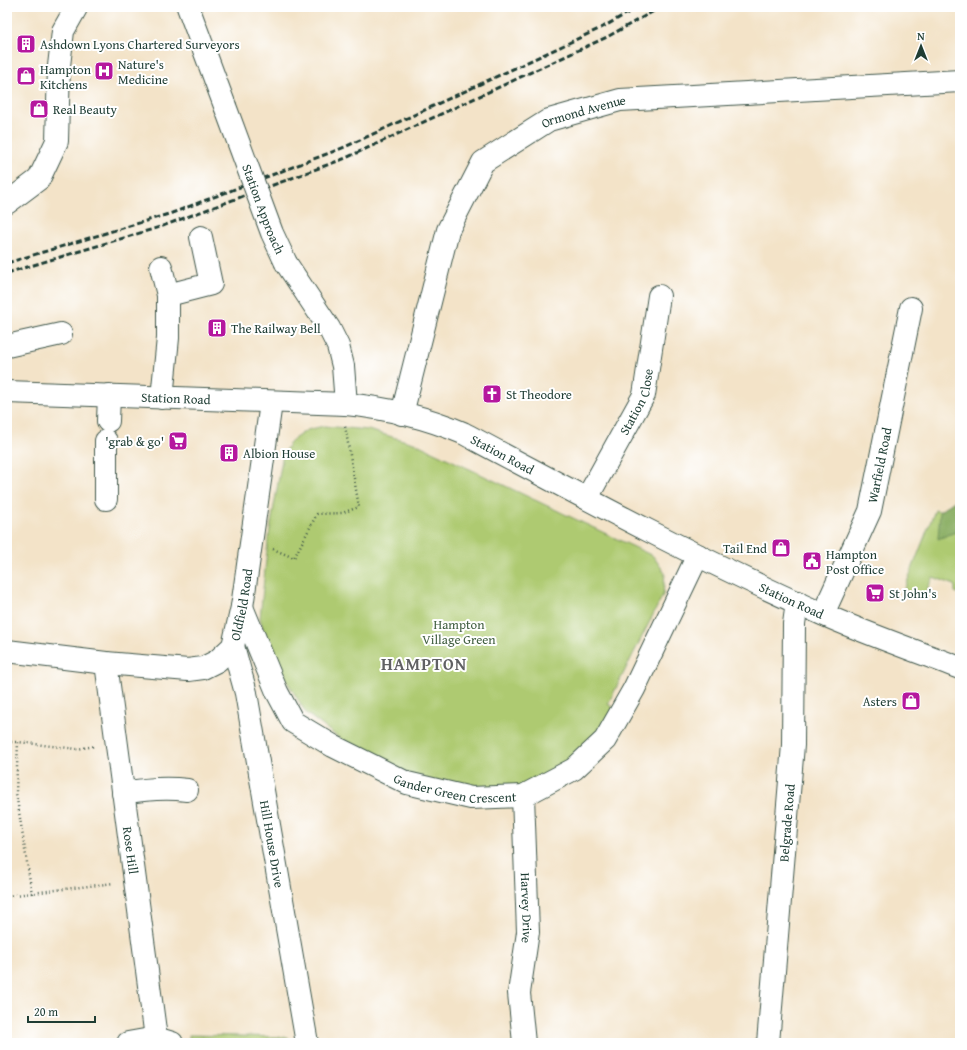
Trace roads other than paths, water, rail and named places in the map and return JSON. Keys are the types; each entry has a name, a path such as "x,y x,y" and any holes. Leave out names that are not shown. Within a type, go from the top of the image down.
{"street":[{"path":"7,203 39,179 57,141 59,66 63,31 77,7"},
{"name":"Station Approach","path":"188,7 272,232 286,263 333,334 338,346 343,366 346,404"},
{"name":"Ormond Avenue","path":"402,414 448,230 451,224 483,162 549,120 620,100 960,80"},
{"path":"168,295 211,284 201,237"},
{"path":"161,268 168,295 168,338 162,398"},
{"name":"Station Close","path":"587,498 644,395 659,296"},
{"name":"Warfield Road","path":"823,614 870,511 910,308"},
{"path":"7,346 61,334"},
{"name":"Station Road","path":"7,392 109,395 271,403 346,404 374,407 437,422 463,433 698,555 797,602 823,614 960,668"},
{"path":"106,499 109,395"},
{"name":"Oldfield Road","path":"7,651 106,663 188,670 203,668 217,661 233,646 242,607 271,403"},
{"name":"Gander Green Crescent","path":"242,607 274,685 293,722 333,746 407,783 471,798 523,796 574,769 605,740 634,689 698,555"},
{"name":"Belgrade Road","path":"768,1043 793,745 794,624 797,602"},
{"name":"Hill House Drive","path":"233,646 246,693 307,1043"},
{"name":"Rose Hill","path":"106,663 134,880 149,975 164,1041"},
{"path":"123,793 150,789 172,788 187,790"},
{"name":"Harvey Drive","path":"523,796 528,932 519,993 524,1043"},
{"path":"128,1043 164,1041"}],"railway":[{"path":"7,263 172,213 345,147 603,27 638,7"},
{"path":"7,273 160,227 346,158 607,37 661,7"}],"place":[{"name":"Ashdown Lyons Chartered Surveyors","path":"26,44"},
{"name":"Nature's Medicine","path":"104,71"},
{"name":"Hampton Kitchens","path":"26,76"},
{"name":"Real Beauty","path":"39,109"},
{"name":"The Railway Bell","path":"217,328"},
{"name":"St Theodore","path":"492,394"},
{"name":"'grab & go'","path":"178,441"},
{"name":"Albion House","path":"229,453"},
{"name":"Tail End","path":"781,548"},
{"name":"Hampton Post Office","path":"812,561"},
{"name":"St John's","path":"875,593"},
{"name":"Asters","path":"911,701"}],"district":[{"name":"HAMPTON","path":"424,664"}],"park label":[{"name":"Hampton Village Green","path":"459,632"}]}
